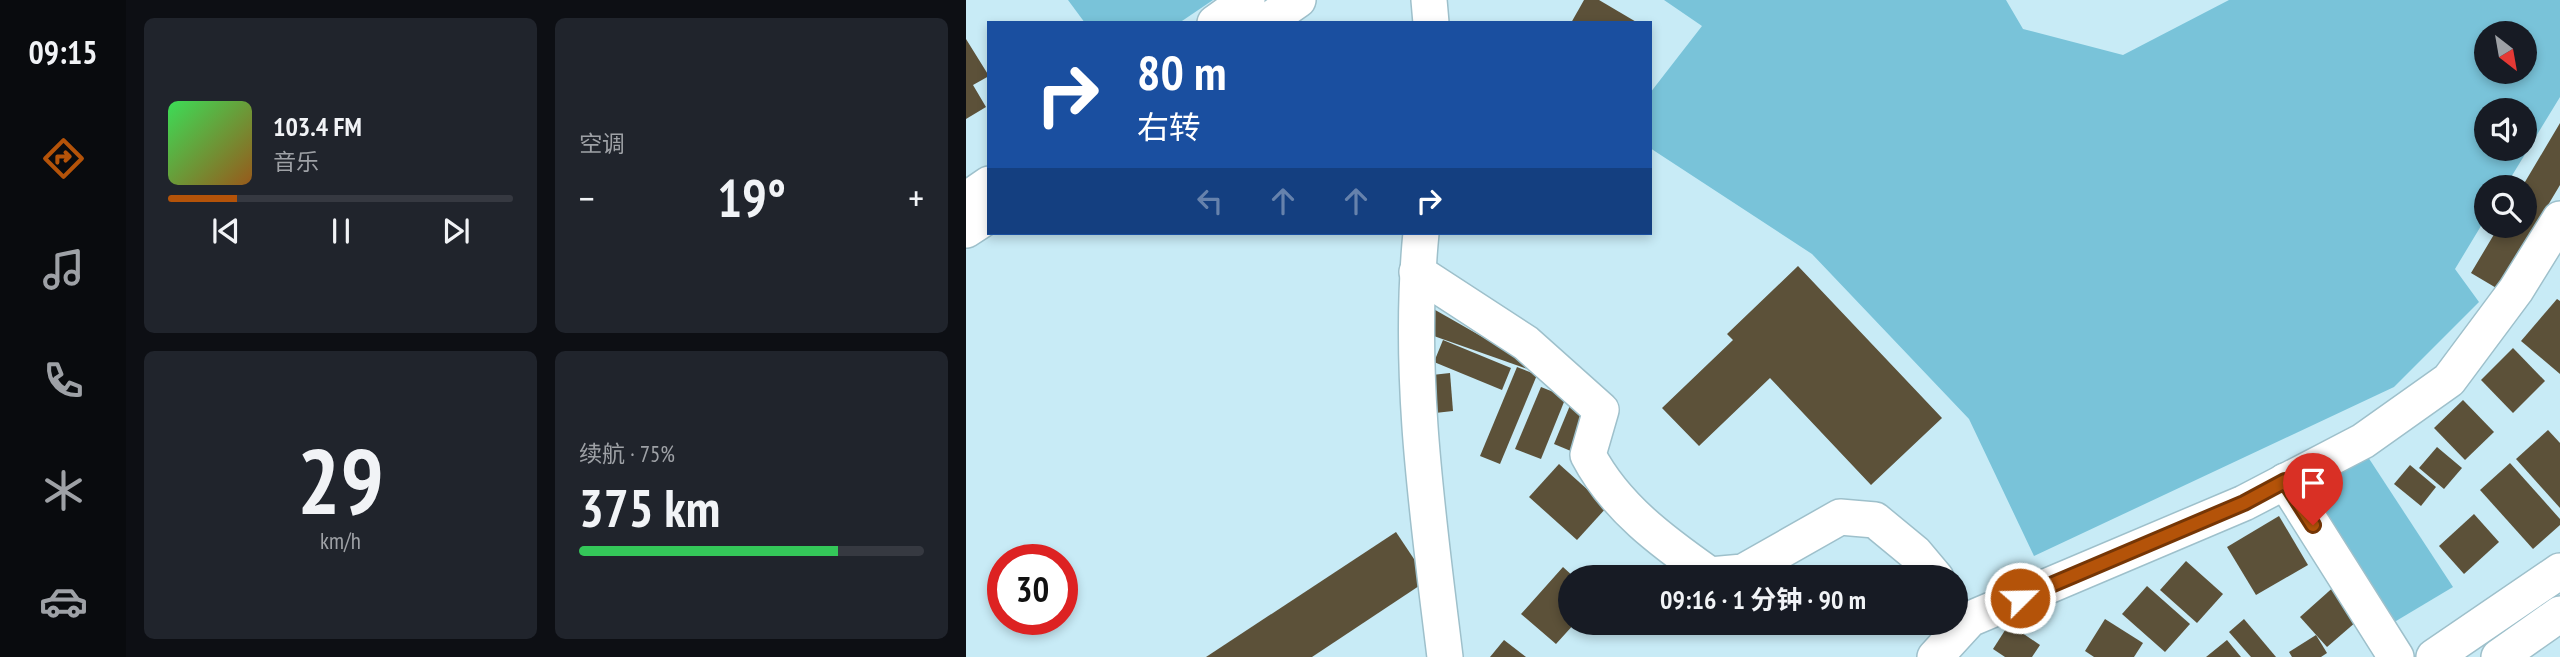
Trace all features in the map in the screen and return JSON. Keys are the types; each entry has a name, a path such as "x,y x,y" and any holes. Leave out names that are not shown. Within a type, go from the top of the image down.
{"street":[{"path":"1218,21 1247,0"},
{"path":"1268,21 1298,0"},
{"path":"1429,0 1431,21"},
{"path":"966,200 987,185"},
{"path":"966,230 987,216"},
{"path":"1968,608 2244,503 2363,441 2449,380 2516,290 2547,269 2560,219"},
{"path":"1421,235 1417,272 1420,449 1444,657"},
{"path":"1417,272 1526,343 1601,410 1588,455 1601,479 1616,499 1696,565"},
{"path":"2285,481 2396,657"},
{"path":"1755,565 1840,517 1875,520 1925,565"},
{"path":"2434,657 2560,571"},
{"path":"2499,657 2556,626"},
{"path":"1935,657 1948,635"}],"shaded area":[{"path":"1068,0 1213,0 1182,21 1084,21"},
{"path":"1664,0 2006,0 2023,29 2123,55 2229,0 2560,0 2560,97 2537,135 2537,98 2474,98 2474,161 2521,161 2512,175 2474,175 2474,238 2455,269 2479,302 2394,387 2034,556 1969,419 1812,254 1652,149 1652,90 1702,26"},
{"path":"2366,454 2453,587 2386,627 2298,489"}],"building":[{"path":"1584,0 1599,0 1635,21 1572,21"},
{"path":"966,39 987,77 973,85 986,107 966,119"},
{"path":"2560,123 2560,185 2537,224 2537,175 2529,175"},
{"path":"2492,238 2528,238 2498,289 2471,273"},
{"path":"1798,266 1942,418 1871,485 1770,378 1699,446 1662,408 1733,340 1727,334"},
{"path":"2557,299 2560,301 2560,374 2521,341"},
{"path":"1430,307 1535,367 1533,371 1431,335"},
{"path":"1443,340 1511,368 1502,390 1434,362"},
{"path":"2513,348 2545,381 2513,413 2481,380"},
{"path":"1517,367 1537,375 1500,464 1480,456"},
{"path":"1450,373 1453,411 1435,413 1432,375"},
{"path":"1541,387 1566,397 1541,459 1515,449"},
{"path":"2463,400 2494,432 2465,460 2434,428"},
{"path":"1571,403 1595,413 1578,454 1554,444"},
{"path":"2548,430 2560,443 2560,508 2516,459"},
{"path":"2437,447 2462,468 2444,489 2419,468"},
{"path":"2510,463 2560,519 2560,525 2533,549 2480,490"},
{"path":"1559,464 1607,507 1577,540 1529,497"},
{"path":"2410,465 2436,487 2421,506 2394,484"},
{"path":"2474,514 2499,542 2464,574 2439,546"},
{"path":"2279,516 2308,565 2256,595 2227,547"},
{"path":"1396,532 1428,580 1312,657 1206,657"},
{"path":"2186,561 2223,594 2197,623 2160,590"},
{"path":"1558,573 1558,635 1564,635 1556,644 1521,614"},
{"path":"2337,584 2364,615 2327,647 2300,617"},
{"path":"2147,586 2190,624 2165,652 2122,614"},
{"path":"2105,619 2143,643 2134,657 2094,657 2085,651"},
{"path":"2244,619 2276,657 2251,657 2229,632"},
{"path":"2009,624 2040,645 2032,657 2005,657 1993,649"},
{"path":"2316,635 2327,653 2321,657 2292,657 2289,652"},
{"path":"1504,640 1526,657 1490,657"},
{"path":"2227,640 2241,657 2206,657"}],"route":[{"path":"2020,598 2244,503 2285,481 2313,525"}]}
